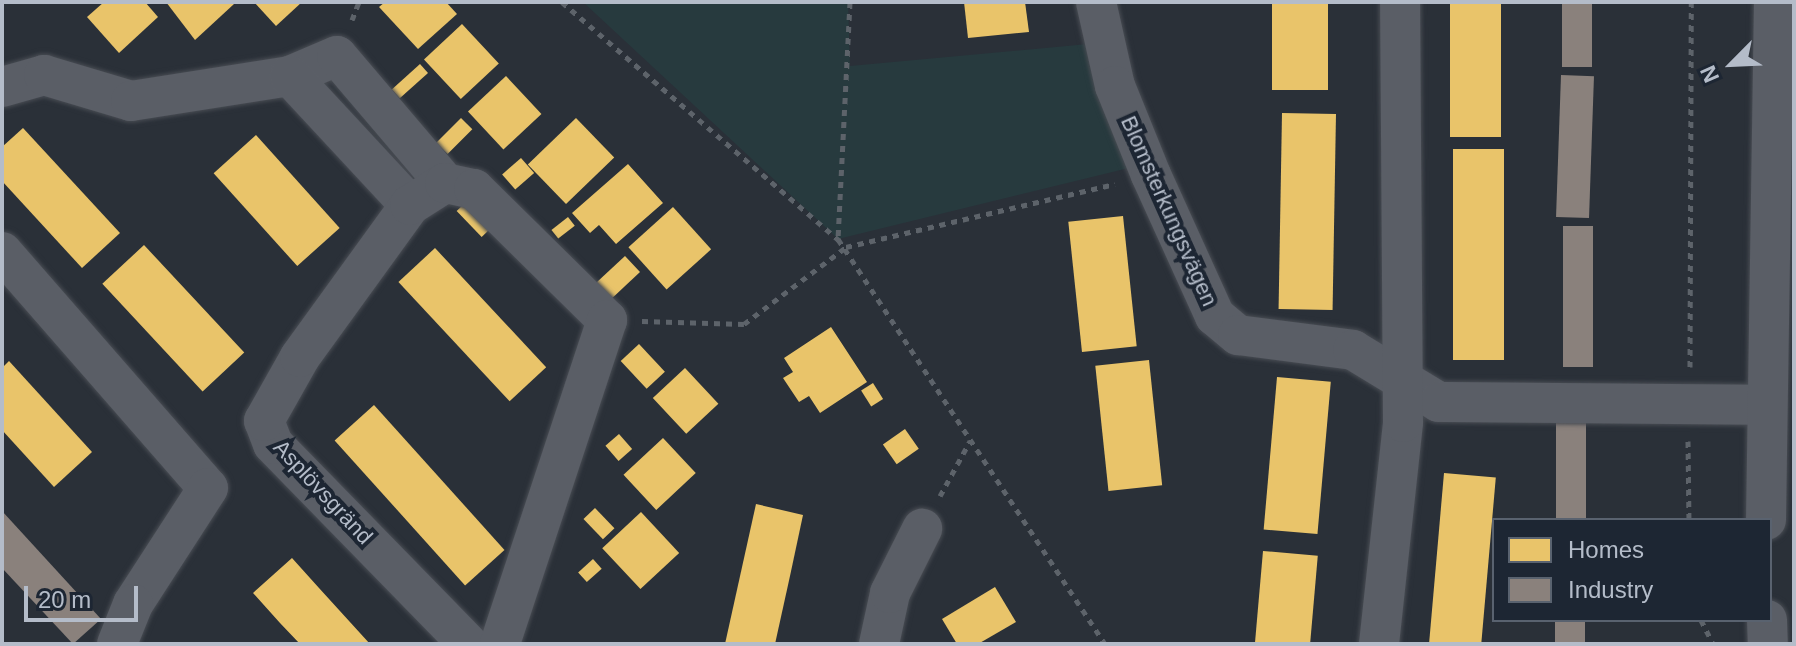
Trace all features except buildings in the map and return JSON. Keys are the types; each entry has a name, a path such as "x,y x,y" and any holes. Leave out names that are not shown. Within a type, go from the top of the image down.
{"street":[{"name":"Blomsterkungsvägen","path":"1096,2 1115,86 1151,175 1215,316 1238,335 1353,350 1439,402 1765,405"},
{"path":"1379,644 1403,379 1400,2"},
{"path":"1766,518 1765,405 1774,2"},
{"path":"2,87 44,75 131,101 290,76 337,56 445,183 474,189 607,320 500,644"},
{"path":"290,76 410,205"},
{"name":"Asplövsgränd","path":"445,183 410,205 300,357 264,421 273,444 468,644"},
{"path":"2,252 208,488 133,604 117,644"},
{"path":"879,644 890,593 922,529"},
{"path":"1767,622 1768,644"}],"path":[{"path":"562,2 846,247 1105,644"},
{"path":"838,239 850,2"},
{"path":"1689,518 1691,2"},
{"path":"607,320 744,324 846,247 1151,175"},
{"path":"922,529 970,441"},
{"path":"1702,622 1713,644"}],"green space":[{"path":"583,2 848,2 850,66 1088,44 1137,166 838,239"}]}
